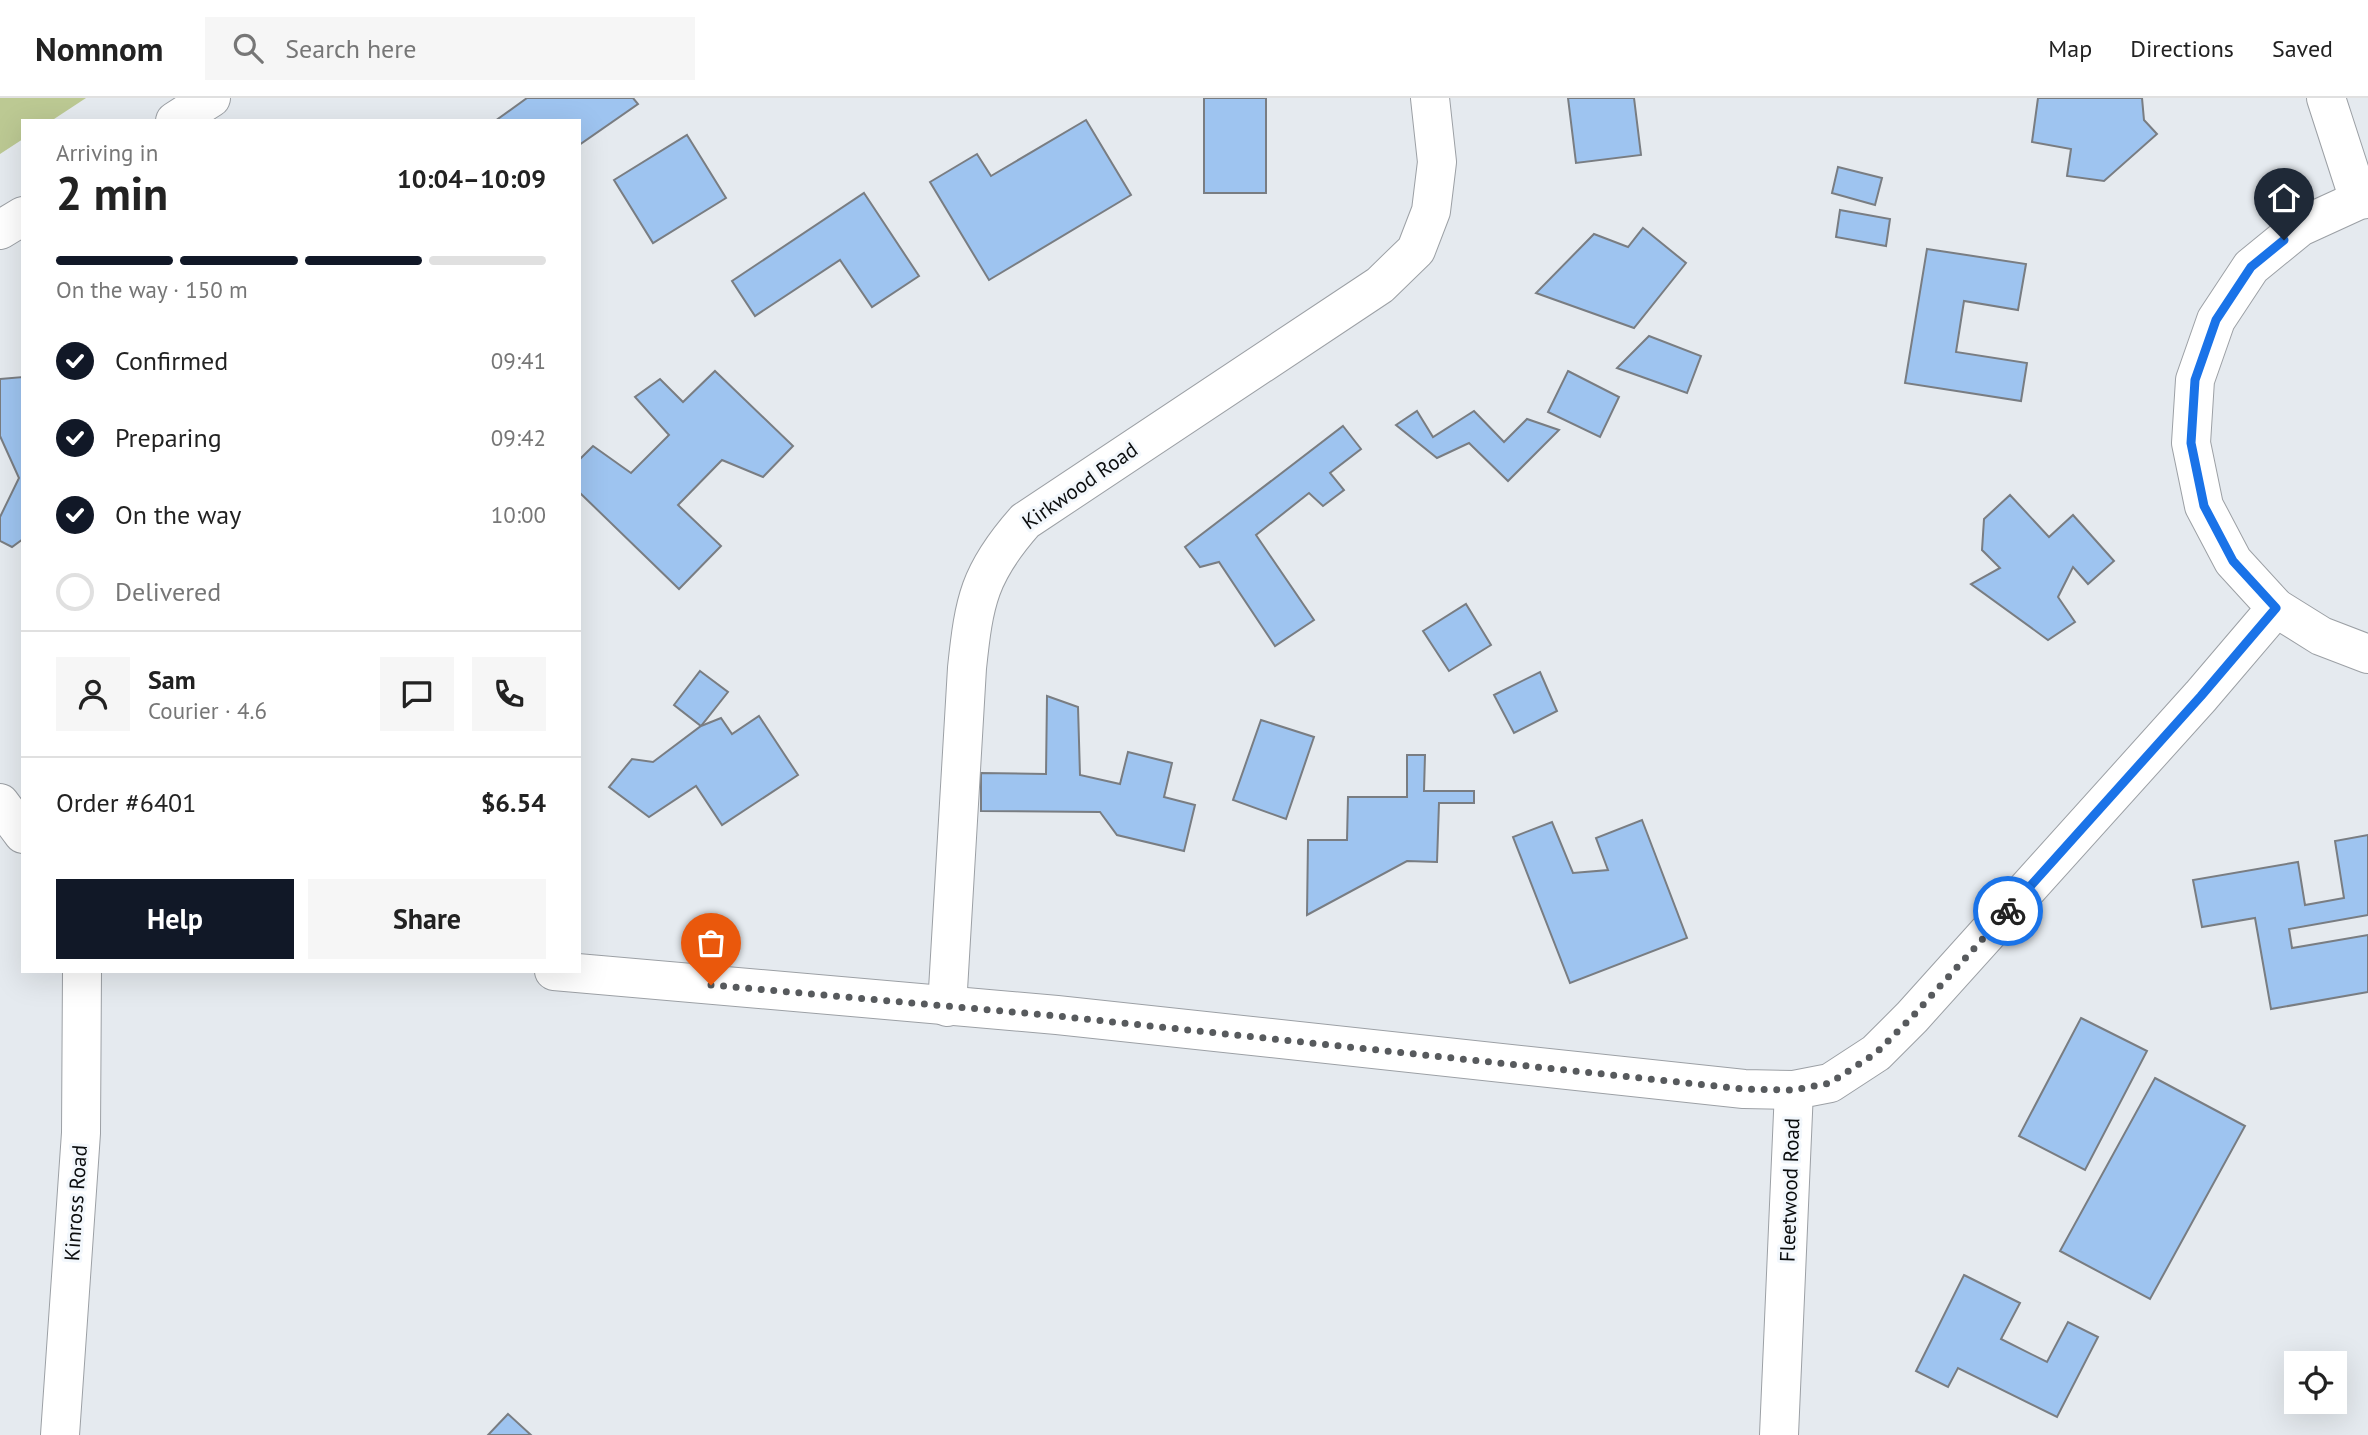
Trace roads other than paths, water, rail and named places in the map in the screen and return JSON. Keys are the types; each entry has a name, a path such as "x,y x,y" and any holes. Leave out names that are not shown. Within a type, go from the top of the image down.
{"street":[{"path":"178,119 211,98"},
{"name":"Kirkwood Road","path":"947,1007 967,668 973,615 984,578 1005,544 1025,521 1380,285 1416,250 1431,211 1437,162 1430,98"},
{"path":"2326,98 2363,199 2300,227 2251,267 2216,320 2195,380 2191,443 2204,506 2233,561 2276,608 2321,636 2368,654"},
{"path":"0,230 21,217"},
{"name":"Fleetwood Road","path":"1779,1435 1794,1090 1830,1083 1876,1053 1903,1026 2201,696 2276,608"},
{"path":"0,803 21,831"},
{"name":"Kinross Road","path":"60,1435 81,1133 82,973"},
{"path":"576,973 1112,1021 1744,1089 1794,1090"}]}
